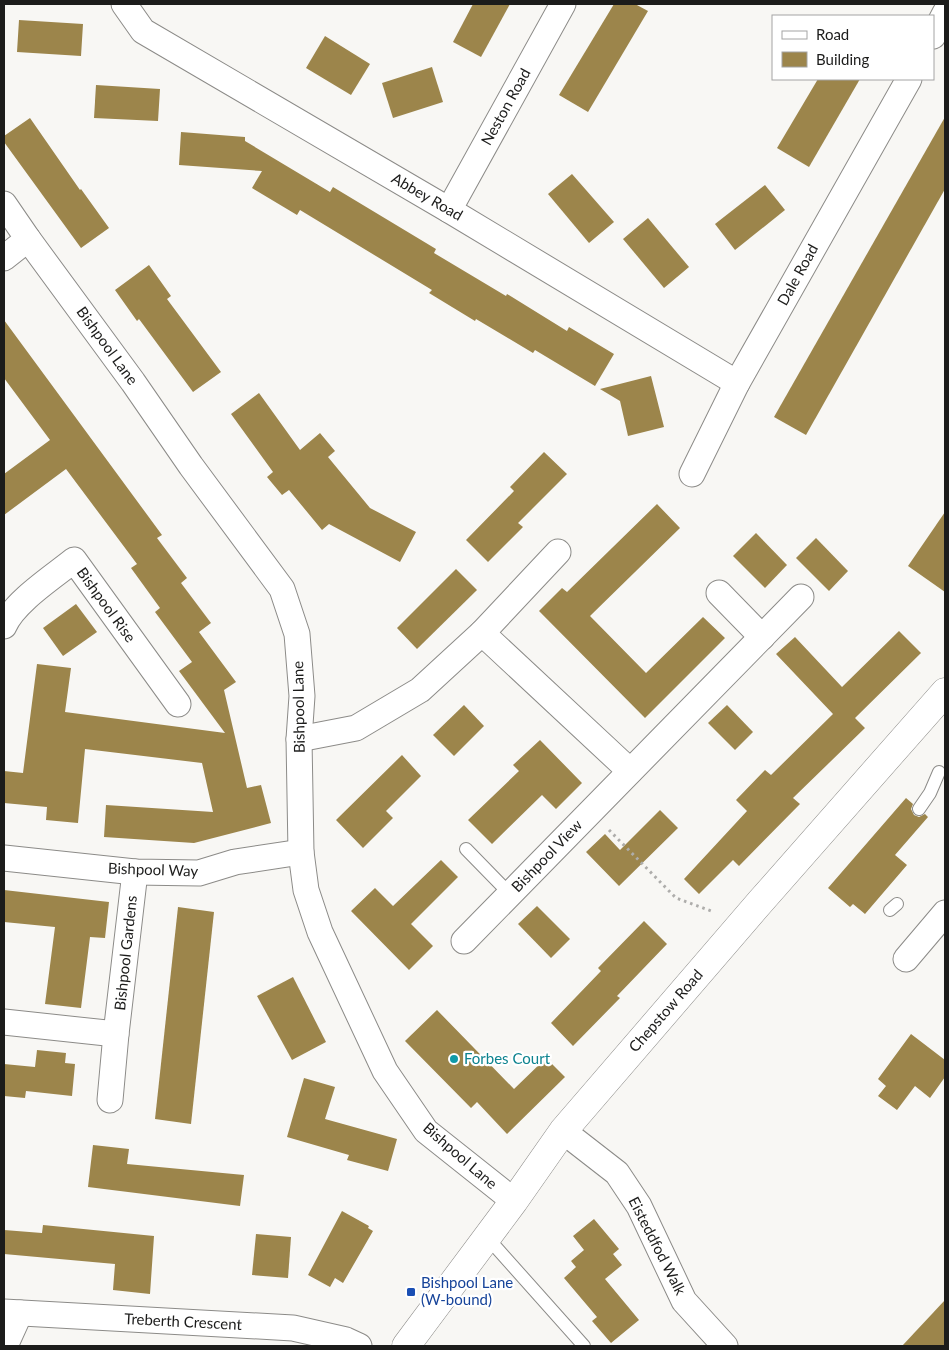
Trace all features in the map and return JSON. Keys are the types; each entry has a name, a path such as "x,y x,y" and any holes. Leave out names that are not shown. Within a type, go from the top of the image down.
{"main road":[{"name":"Chepstow Road","path":"406,1346 486,1236 514,1201 562,1131 945,692"}],"street":[{"name":"Abbey Road","path":"124,4 143,31 449,210 737,383"},
{"name":"Neston Road","path":"449,210 563,4"},
{"path":"934,34 945,14"},
{"name":"Dale Road","path":"692,474 737,383 907,80"},
{"name":"Bishpool Lane","path":"4,204 282,589 297,634 302,696 299,739 301,852 306,890 320,932 385,1071 426,1131 514,1201"},
{"path":"4,258 28,239"},
{"path":"299,739 356,728 420,690 482,633 558,552"},
{"name":"Bishpool Rise","path":"4,626 6,620 30,594 74,560 178,704"},
{"path":"719,593 762,637"},
{"name":"Bishpool View","path":"464,941 801,597"},
{"path":"482,633 630,771"},
{"name":"Bishpool Way","path":"4,858 135,872 199,874 235,862 301,852"},
{"name":"Bishpool Gardens","path":"110,1100 135,872"},
{"path":"906,959 945,913"},
{"path":"4,1022 116,1034"},
{"name":"Eisteddfod Walk","path":"562,1131 616,1173 639,1206 684,1301 725,1346"},
{"path":"5,1346 12,1313"},
{"name":"Treberth Crescent","path":"12,1313 294,1328 346,1340 359,1346"}],"lane":[{"path":"919,809 930,793 939,772"},
{"path":"466,849 510,894"},
{"path":"486,1236 584,1346"}],"path":[{"path":"591,811 676,898 743,922"}],"building":[{"path":"473,4 510,4 481,57 453,42"},
{"path":"614,4 635,4 648,11 588,112 559,95"},
{"path":"19,20 83,24 81,56 17,52"},
{"path":"325,36 370,64 351,95 306,68"},
{"path":"432,67 443,102 393,118 382,83"},
{"path":"817,80 859,80 809,167 777,148"},
{"path":"96,85 160,89 158,121 94,118"},
{"path":"945,117 945,189 806,435 774,417"},
{"path":"30,118 109,228 81,248 4,142 4,136"},
{"path":"181,132 245,137 245,141 330,192 333,187 436,249 434,253 506,296 507,294 567,331 569,327 614,354 595,386 535,350 533,353 476,319 475,321 429,293 432,290 300,210 297,215 252,188 262,171 179,165"},
{"path":"572,174 614,222 589,243 548,194"},
{"path":"765,185 785,210 735,250 715,224"},
{"path":"648,218 689,267 664,288 623,239"},
{"path":"149,265 171,296 167,299 221,372 193,392 115,290"},
{"path":"4,320 162,535 157,538 187,578 181,583 211,623 199,632 236,682 224,690 247,788 261,785 271,823 194,843 104,837 106,805 213,812 202,763 85,749 78,823 46,820 47,807 4,803 4,771 23,773 37,664 71,668 65,712 225,733 179,671 192,662 155,612 160,608 131,568 137,564 66,469 4,515 4,474 50,440 4,378"},
{"path":"651,376 664,427 628,436 620,401 600,389"},
{"path":"259,393 300,450 320,433 335,451 328,457 370,508 416,532 400,562 329,524 322,530 289,490 282,495 267,477 273,472 231,414"},
{"path":"544,452 567,474 518,523 523,527 488,562 466,540 514,491 510,487"},
{"path":"657,504 680,528 590,616 646,673 703,617 725,638 645,718 539,611 562,588 567,592"},
{"path":"945,512 945,592 908,566"},
{"path":"756,533 787,565 765,588 733,556"},
{"path":"816,538 848,571 829,591 796,558"},
{"path":"456,569 477,590 417,649 397,628"},
{"path":"76,604 97,632 63,656 43,628"},
{"path":"899,631 921,653 855,718 865,728 793,798 800,804 739,866 733,860 699,894 684,879 747,811 736,800 765,770 771,775 833,714 776,654 795,637 842,687"},
{"path":"464,705 484,726 454,756 433,735"},
{"path":"727,705 753,732 735,750 708,723"},
{"path":"540,740 582,783 556,809 542,795 492,844 468,820 519,771 513,765"},
{"path":"402,755 421,776 386,811 393,818 363,848 336,820"},
{"path":"906,798 913,804 911,809 914,815 919,817 925,814 928,817 895,855 907,865 865,914 853,904 850,907 828,888"},
{"path":"660,810 678,828 619,886 586,852 605,834 620,850"},
{"path":"441,860 458,877 411,924 433,946 409,970 351,911 375,888 393,906"},
{"path":"4,890 109,902 105,938 90,937 81,1008 45,1004 55,927 4,922"},
{"path":"537,906 570,939 551,958 518,924"},
{"path":"178,907 214,912 191,1124 155,1119"},
{"path":"644,921 667,944 617,996 620,998 573,1046 551,1023 601,971 598,968"},
{"path":"293,977 326,1042 292,1060 257,996"},
{"path":"437,1010 514,1089 546,1058 565,1077 507,1134 477,1102 471,1108 405,1041"},
{"path":"911,1034 945,1060 945,1077 930,1098 915,1086 897,1110 878,1096 886,1086 878,1079"},
{"path":"37,1050 66,1053 65,1063 75,1064 72,1096 26,1091 25,1098 4,1096 4,1064 35,1067"},
{"path":"304,1078 335,1087 325,1119 397,1139 388,1171 347,1160 349,1155 287,1137"},
{"path":"93,1145 129,1149 127,1164 244,1175 240,1206 88,1187"},
{"path":"342,1211 369,1226 368,1228 373,1231 343,1283 335,1278 330,1287 308,1275"},
{"path":"594,1219 619,1249 613,1254 622,1265 605,1279 639,1320 611,1343 592,1321 597,1317 564,1278 576,1267 571,1261 584,1250 573,1236"},
{"path":"43,1225 154,1236 150,1294 113,1290 115,1264 4,1254 4,1230 42,1233"},
{"path":"256,1234 291,1237 288,1278 252,1275"},
{"path":"945,1300 945,1346 902,1346"}],"place":[{"name":"Forbes Court","path":"454,1059"},
{"name":"Bishpool Lane (W-bound)","path":"411,1292"}]}
